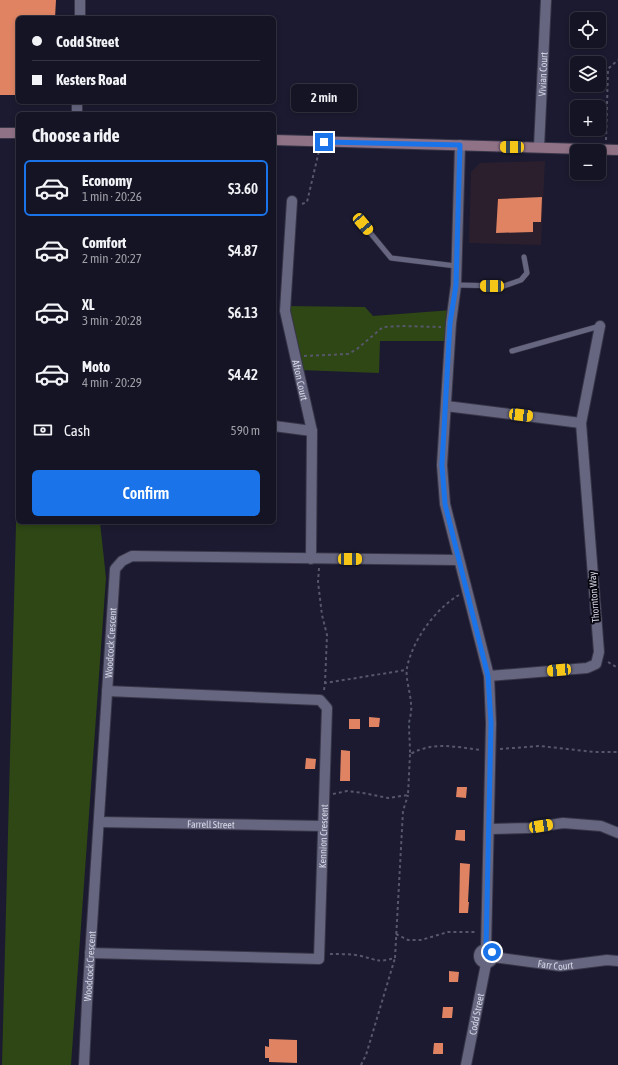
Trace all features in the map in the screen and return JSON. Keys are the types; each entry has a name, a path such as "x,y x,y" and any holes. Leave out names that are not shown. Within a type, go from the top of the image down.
{"main road":[{"path":"0,133 16,133"},
{"path":"276,140 570,148"},
{"path":"606,149 618,150"}],"street":[{"path":"80,0 80,16"},
{"name":"Vivian Court","path":"538,147 546,0"},
{"path":"460,145 456,285 450,328 442,465 445,504 488,676 491,723 490,828 486,949 482,950 478,956 481,962 489,960"},
{"name":"Afton Court","path":"292,204 285,310 312,432 311,559"},
{"name":"Thornton Way","path":"488,676 587,668 596,664 599,652 581,423 600,326"},
{"path":"446,406 581,423"},
{"path":"276,426 312,432"},
{"name":"Woodcock Crescent","path":"84,1065 115,569 122,561 132,556 458,560"},
{"name":"Kennion Crescent","path":"90,953 319,959 327,708 320,700 107,691"},
{"name":"Farrell Street","path":"98,822 323,826"},
{"path":"490,828 530,828 563,823 601,826 618,833"},
{"name":"Farr Court","path":"489,960 560,966 607,960 618,961"},
{"name":"Codd Street","path":"466,1065 489,960"}],"lane":[{"path":"363,224 392,258 456,266"},
{"path":"456,285 504,286 521,280 527,273 524,257"},
{"path":"512,351 600,326"}],"path":[{"path":"606,149 608,69 618,60"},
{"path":"292,204 308,202 319,151"},
{"path":"295,356 348,354 357,349 383,327 402,326 450,328"},
{"path":"319,567 318,582 322,615 327,635 324,690"},
{"path":"361,1065 366,1055 395,958 403,811 408,795 410,754 409,724 412,706 406,670 412,653 423,631 435,614 461,594"},
{"path":"608,662 618,668"},
{"path":"325,683 406,670"},
{"path":"410,754 421,748 436,745 482,750"},
{"path":"499,749 540,746 594,752 618,752"},
{"path":"330,795 347,791 388,798 408,795"},
{"path":"396,934 408,940 421,940 448,932 478,932"},
{"path":"326,954 361,956 382,962 395,958"}],"shaded area":[{"path":"545,161 541,245 469,243 471,172 480,163"}],"green space":[{"path":"285,306 365,307 373,316 452,310 450,341 380,341 379,373 299,370"},
{"path":"16,524 100,524 106,578 71,1065 2,1065"}],"building":[{"path":"0,0 56,0 55,16 16,16 16,95 0,95"},
{"path":"542,197 541,222 533,222 533,232 496,233 498,199"},
{"path":"369,717 380,718 379,727 369,727"},
{"path":"349,719 360,719 360,729 349,729"},
{"path":"341,750 350,751 350,781 340,781"},
{"path":"306,758 316,759 315,769 305,769"},
{"path":"457,787 467,787 466,798 456,797"},
{"path":"456,830 465,830 465,841 455,840"},
{"path":"460,863 470,864 468,913 459,913"},
{"path":"449,971 459,972 458,982 449,982"},
{"path":"443,1007 453,1007 452,1018 442,1018"},
{"path":"269,1039 297,1040 297,1063 269,1062 269,1058 265,1058 265,1046 269,1047"},
{"path":"434,1043 443,1043 443,1054 433,1054"}],"route":[{"path":"324,142 460,145 456,285 450,323 442,465 445,504 488,676 491,701 490,828 486,949 492,952"}]}
